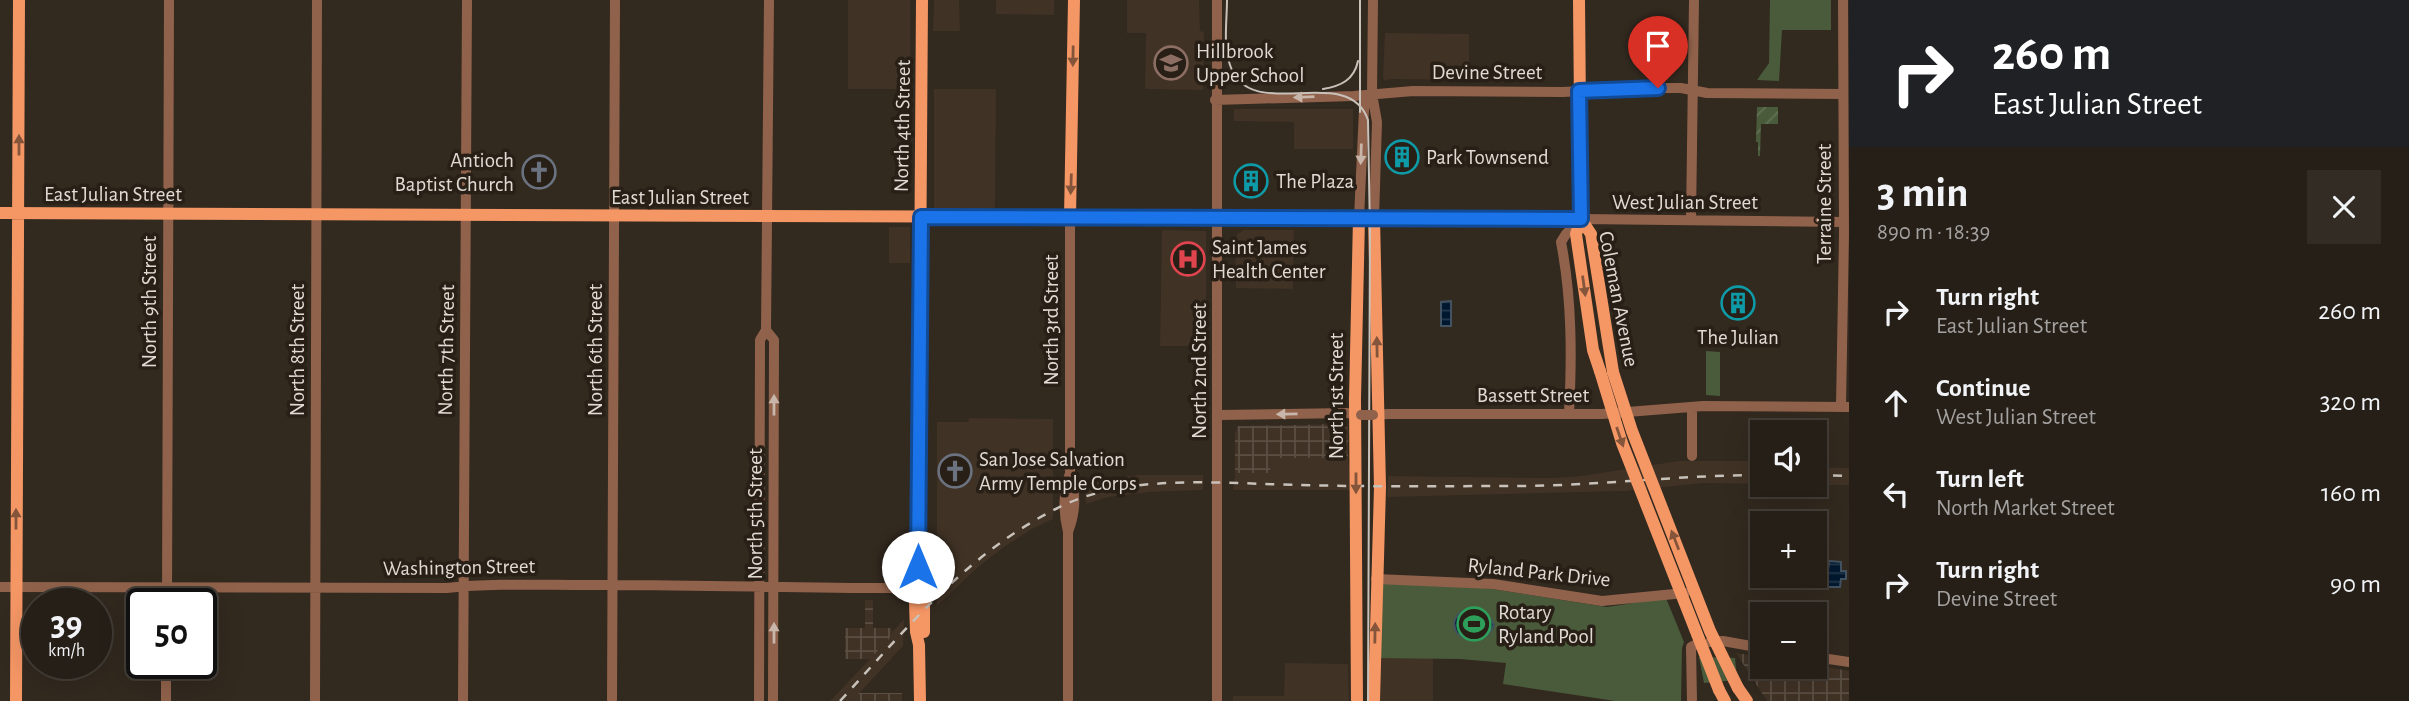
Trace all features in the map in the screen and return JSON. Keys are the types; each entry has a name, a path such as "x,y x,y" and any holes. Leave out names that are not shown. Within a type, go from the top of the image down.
{"main road":[{"path":"16,701 19,0"},
{"name":"North 4th Street","path":"920,701 915,602 918,587 922,0"},
{"name":"North 3rd Street","path":"1070,217 1074,0"},
{"path":"1579,0 1581,219"},
{"name":"East Julian Street","path":"0,213 1359,218"},
{"name":"West Julian Street","path":"1359,218 1581,219"},
{"name":"North 1st Street","path":"1357,701 1359,218"},
{"name":"North 1st Street","path":"1374,218 1376,415 1380,487 1374,701"},
{"name":"Coleman Avenue","path":"1581,219 1576,234 1592,343 1600,372 1622,443 1722,695"},
{"name":"Coleman Avenue","path":"1581,219 1591,234 1607,344 1632,431 1710,631 1738,688 1748,701"}],"street":[{"name":"North 9th Street","path":"166,588 169,0"},
{"name":"North 8th Street","path":"315,701 317,0"},
{"name":"North 7th Street","path":"463,701 467,0"},
{"name":"North 6th Street","path":"612,701 615,0"},
{"name":"North 5th Street","path":"759,701 760,340 766,330 769,0"},
{"name":"North 2nd Street","path":"1217,0 1217,701"},
{"name":"North 1st Street","path":"1373,0 1372,94 1377,122 1374,218"},
{"path":"1691,220 1694,0"},
{"name":"Terraine Street","path":"1843,0 1845,407"},
{"name":"Devine Street","path":"1215,100 1413,91 1579,91 1634,88 1707,93 1843,94"},
{"name":"North 1st Street","path":"1359,218 1364,102 1372,94"},
{"name":"North 3rd Street","path":"1068,701 1068,532 1074,515 1075,501 1070,473 1070,217"},
{"path":"1569,414 1573,353 1570,305 1561,242 1581,219"},
{"name":"West Julian Street","path":"1581,219 1844,222"},
{"name":"North 5th Street","path":"766,330 774,340 773,701"},
{"name":"Bassett Street","path":"1218,415 1569,414 1692,408 1845,407"},
{"path":"1692,408 1692,456"},
{"name":"Ryland Park Drive","path":"1376,579 1493,584 1602,601 1698,592"},
{"name":"Washington Street","path":"217,588 612,585 918,587"},
{"name":"Washington Street","path":"0,587 166,588"},
{"path":"1681,593 1699,643"},
{"path":"1692,701 1691,647 1699,643 1723,641 1750,646"},
{"path":"1827,659 1849,662"},
{"path":"166,679 166,701"}],"shaded area":[{"path":"848,0 910,0 910,89 848,89"},
{"path":"934,0 959,0 960,31 933,31"},
{"path":"996,0 1054,0 1054,15 996,14"},
{"path":"1127,0 1199,0 1200,31 1204,32 1203,90 1145,89 1146,33 1127,33"},
{"path":"1385,33 1469,34 1469,80 1385,81"},
{"path":"934,89 996,89 995,209 934,209"},
{"path":"1234,109 1353,109 1353,149 1294,149 1294,122 1234,121"},
{"path":"889,227 910,227 910,263 889,263"},
{"path":"1162,230 1206,231 1206,346 1160,346"},
{"path":"1244,230 1294,230 1293,289 1236,288 1235,238"},
{"path":"969,418 1053,419 1053,519 1004,547 978,567 937,606 937,422 968,422"},
{"path":"1343,424 1348,428 1348,458 1271,458 1270,473 1235,473 1235,433 1238,426"},
{"path":"1271,458 1348,458 1351,490 1233,490 1235,473 1270,473"},
{"path":"1679,461 1750,461 1750,484 1705,483 1625,491 1387,497 1388,476 1581,476"},
{"path":"1827,467 1849,468 1849,485 1827,485"},
{"path":"1139,475 1203,475 1203,490 1108,497 1086,504 1085,486"},
{"path":"865,600 873,600 873,628 891,628 892,632 870,659 845,659 845,628 865,628"},
{"path":"904,619 903,646 852,701 830,701 889,639"},
{"path":"1736,653 1750,655 1750,675"},
{"path":"1382,658 1433,658 1433,701 1378,701"},
{"path":"1285,663 1348,664 1349,701 1233,701 1233,696 1284,696"},
{"path":"1827,667 1849,671 1849,701 1767,701 1753,679 1827,679"},
{"path":"859,693 902,693 902,701 852,701"}],"green space":[{"path":"1770,0 1831,0 1831,30 1782,30 1779,81 1757,80 1769,63"},
{"path":"1757,107 1778,107 1778,124 1761,124 1760,156 1756,142"},
{"path":"1706,351 1720,352 1720,396 1706,395"},
{"path":"1374,583 1466,585 1607,607 1666,598 1684,642 1681,701 1615,701 1503,684 1506,663 1460,659 1371,658"},
{"path":"1699,657 1735,658 1737,680 1704,683"}],"water":[{"path":"1451,301 1451,326 1441,326 1441,302"},
{"path":"1829,561 1841,562 1841,571 1846,571 1846,579 1841,579 1840,587 1827,587"},
{"name":"Rotary Ryland Pool","path":"1465,610 1478,611 1489,617 1494,625 1491,631 1483,638 1473,640 1457,633 1455,620"}],"tram line":[{"path":"1227,0 1228,57 1241,82 1257,91 1277,94 1341,95 1357,103 1368,120 1368,701"},
{"path":"1360,0 1360,112"},
{"path":"1323,89 1346,81 1358,61"}],"railway":[{"path":"840,701 917,617 971,566 1032,522 1066,504 1093,494 1121,488 1182,482 1524,486 1750,475"},
{"path":"1827,475 1849,476"}],"place":[{"name":"Hillbrook Upper School","path":"1171,63"},
{"name":"Park Townsend","path":"1402,157"},
{"name":"Antioch Baptist Church","path":"539,172"},
{"name":"The Plaza","path":"1251,181"},
{"name":"Saint James Health Center","path":"1188,259"},
{"name":"The Julian","path":"1738,303"},
{"name":"San Jose Salvation Army Temple Corps","path":"955,471"},
{"name":"Rotary Ryland Pool","path":"1474,624"}],"route":[{"path":"918,567 921,217 1581,219 1579,91 1658,88"}]}
